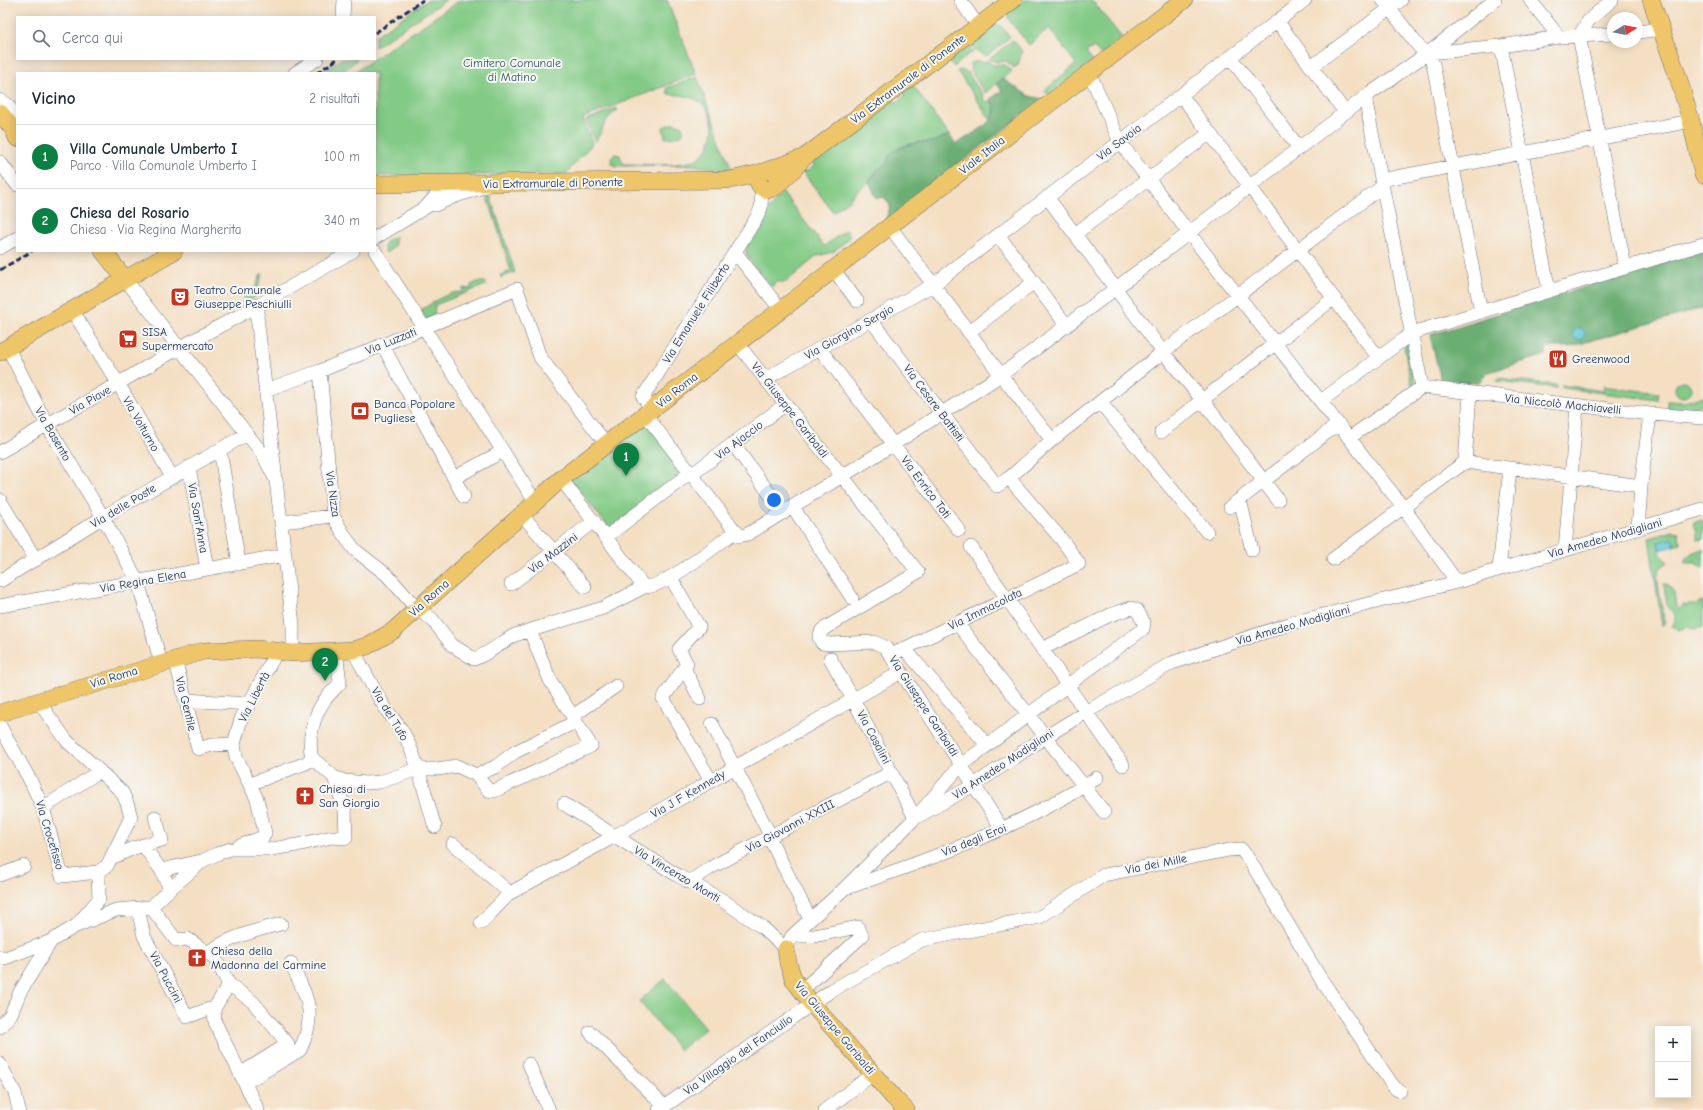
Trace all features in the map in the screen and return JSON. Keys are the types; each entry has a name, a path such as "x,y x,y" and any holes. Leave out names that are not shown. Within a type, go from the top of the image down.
{"main road":[{"name":"Via Extramurale di Ponente","path":"376,184 460,188 495,184 730,180 766,181 794,169 802,159 1014,0"},
{"name":"Viale Italia","path":"781,310 1184,0"},
{"path":"1651,0 1678,77 1691,121 1703,175"},
{"path":"0,113 14,130 16,135"},
{"path":"0,127 7,136 16,142"},
{"path":"104,252 125,279"},
{"path":"4,350 172,252"},
{"name":"Via Roma","path":"2,709 38,701 204,651 257,649 285,652 345,650 367,646 393,631 561,479 781,310"},
{"name":"Via Giuseppe Garibaldi","path":"789,942 788,963 794,980 812,1004 906,1110"}],"street":[{"path":"343,16 344,0"},
{"path":"960,0 978,26"},
{"name":"Via Savoia","path":"933,285 1305,0"},
{"path":"1311,67 1387,4 1401,0"},
{"path":"649,412 690,473 739,536 748,534 942,414 1001,375 1116,289 1365,96 1428,53 1495,0"},
{"path":"1530,0 1560,37"},
{"path":"1612,0 1589,20 1579,36 1625,267"},
{"path":"1387,4 1419,47 1428,53 1433,64 1481,312"},
{"path":"1277,21 1345,112"},
{"path":"1643,31 1661,29"},
{"path":"1428,53 1501,46 1560,37 1607,34"},
{"path":"1501,46 1549,292"},
{"path":"1230,57 1299,148"},
{"path":"296,72 315,60"},
{"path":"1089,72 1120,142 1149,178 1189,233 1403,507 1457,582"},
{"path":"1181,95 1378,357"},
{"path":"1349,438 1422,387 1365,96"},
{"path":"0,100 7,104 16,116"},
{"path":"1009,478 1052,440 1163,352 1239,296 1382,183 1453,166 1691,121"},
{"path":"1076,234 1210,133"},
{"path":"0,162 16,184"},
{"name":"Via Emanuele Filiberto","path":"649,412 643,397 757,217 769,204 775,192 766,181"},
{"path":"376,237 426,207 434,198 460,188"},
{"path":"1046,197 1076,234 1163,352 1203,401 1278,500"},
{"path":"890,227 1001,375 1052,440"},
{"path":"998,235 1067,326"},
{"path":"0,248 16,239"},
{"path":"1321,401 1412,333 1703,244"},
{"name":"Via Piave","path":"0,452 118,383 351,252"},
{"path":"376,252 536,503"},
{"path":"735,252 781,310"},
{"path":"834,270 857,301"},
{"path":"125,279 262,453 276,480"},
{"path":"969,332 1034,282"},
{"name":"Via Giorgino Sergio","path":"765,379 933,285"},
{"name":"Via Luzzati","path":"265,390 320,371 517,289 540,357 606,444"},
{"path":"1161,432 1203,401 1334,298"},
{"path":"259,305 257,316 293,625 285,652"},
{"name":"Via Volturno","path":"72,310 118,383 172,477"},
{"name":"Via Cesare Battisti","path":"871,320 997,486 1009,478"},
{"name":"Via Giuseppe Garibaldi","path":"738,343 918,572 822,630 819,637 822,643 874,642 885,647 961,765 915,818 845,888 810,919 789,942"},
{"path":"382,344 464,497"},
{"name":"Via Enrico Toti","path":"820,349 894,444 958,530"},
{"name":"Via Basento","path":"4,350 103,517 138,582"},
{"name":"Via Nizza","path":"320,371 333,516 355,550 388,575 417,609 432,619 452,645 474,659 481,657 502,642 530,631"},
{"name":"Via Niccolò Machiavelli","path":"1422,387 1577,406 1703,418"},
{"path":"1465,462 1470,394"},
{"path":"1100,402 1207,532"},
{"name":"Via Ajaccio","path":"606,537 690,473 695,472 734,444 786,404"},
{"path":"1565,550 1577,406"},
{"path":"1638,529 1641,486 1650,414"},
{"path":"1252,550 1235,503 1338,424"},
{"name":"Via delle Poste","path":"0,581 103,517 220,450 248,436 261,438 271,431"},
{"path":"734,444 788,510 852,598"},
{"path":"220,450 239,564"},
{"path":"454,478 503,451"},
{"path":"1333,559 1465,462 1641,486"},
{"name":"Via Sant'Anna","path":"190,467 208,569"},
{"path":"1499,569 1510,469"},
{"name":"Via Immacolata","path":"891,655 1079,564 1062,540 1009,478"},
{"path":"561,479 644,587"},
{"path":"0,500 36,560"},
{"name":"Via Amedeo Modigliani","path":"915,818 974,785 1045,737 1086,712 1172,663 1295,622 1457,582 1703,509"},
{"path":"522,515 584,587"},
{"path":"282,522 333,516"},
{"name":"Via Mazzini","path":"511,584 594,521"},
{"path":"345,650 340,683 324,701 313,726 310,749 312,758 334,777 345,781 380,782 418,769 437,769 457,766 476,775 488,790 494,791 591,746 550,680 530,631 603,608 644,587 649,588 670,578 736,531"},
{"path":"971,547 1123,765"},
{"name":"Via Regina Elena","path":"0,606 285,555"},
{"path":"670,578 699,627 679,649 687,664 663,698 710,781"},
{"name":"Via Gentile","path":"138,582 168,661 186,700 198,749 212,745 234,744"},
{"path":"1002,829 961,765 1143,629 1144,624 1137,610 1131,608 1110,615 1042,649"},
{"path":"957,623 1104,812"},
{"path":"904,648 987,745"},
{"name":"Via del Tufo","path":"345,650 379,697 393,720 403,732 418,769 435,827"},
{"name":"Via Libertà","path":"234,744 241,719 248,704 285,652"},
{"name":"Via Casalini","path":"830,658 853,698 915,818"},
{"path":"684,668 700,699"},
{"name":"Via J F Kennedy","path":"481,923 510,893 614,836 853,698 901,672"},
{"path":"476,775 495,766 515,752 574,719 616,686"},
{"path":"186,700 248,704"},
{"path":"38,701 67,741 122,792 131,817 107,866 98,872 99,898 74,927"},
{"path":"712,724 767,828 769,838 810,919"},
{"name":"Via Crocefisso","path":"0,726 30,780 43,808 62,876 98,872"},
{"path":"161,870 204,860 263,837 265,833 257,799 236,757 234,744"},
{"path":"250,784 306,763 312,758"},
{"path":"43,808 100,771"},
{"name":"Via Giovanni XXIII","path":"689,882 710,868 892,772"},
{"path":"230,849 271,849 332,838 346,838 345,810 334,777"},
{"name":"Via degli Eroi","path":"845,888 909,866 1002,829 1061,800 1097,778"},
{"name":"Via Vincenzo Monti","path":"564,804 689,882 722,900 762,927 789,942"},
{"path":"110,858 162,840 155,817"},
{"path":"453,844 510,893"},
{"path":"144,845 161,870 170,889"},
{"name":"Via dei Mille","path":"812,1004 832,990 922,940 1040,916 1104,874 1241,849 1250,861 1322,979 1391,1083 1400,1091"},
{"path":"0,957 5,958 51,941 74,927 116,910 144,908 170,889 204,860"},
{"path":"0,875 24,866"},
{"path":"144,908 176,940 188,939 209,952 214,957 229,984 253,1002 288,1044 242,1078"},
{"name":"Via Puccini","path":"144,908 144,936 187,1017 209,1009 214,1009"},
{"path":"209,952 216,946 264,928 281,924"},
{"path":"789,942 858,927 862,936 802,990"},
{"path":"0,1027 11,1014 20,992 51,941"},
{"path":"242,1078 300,1050 305,1041 310,1022 310,1007 291,963"},
{"path":"229,984 214,1009 215,1022 258,1110"},
{"name":"Via Villaggio del Fanciullo","path":"590,1032 661,1108 812,1004"},
{"path":"0,1064 15,1093 19,1110"},
{"path":"529,1064 550,1110"},
{"path":"825,1110 873,1074"}],"green space":[{"path":"428,0 446,0 376,46 376,35"},
{"name":"Cimitero Comunale di Matino","path":"460,0 667,0 696,74 583,118 592,144 566,174 376,176 376,72 354,72 372,60 376,60 376,57"},
{"path":"1023,0 1092,0 1122,38 1101,55 1094,47 1086,52 1093,61 1048,95 1045,90 1076,64 1049,28 1029,45 1009,20 1007,12"},
{"path":"992,23 1001,26 1010,37 987,56 975,51 969,41"},
{"path":"1013,40 1022,51 1018,65 1014,68 1006,61 996,62 989,59"},
{"path":"967,43 973,53 968,55 954,67 947,58"},
{"path":"340,60 357,60 342,72 323,72"},
{"path":"978,61 982,63 987,61 993,65 1005,65 1012,71 985,93 970,70 971,63"},
{"path":"962,70 967,72 983,95 984,100 987,102 991,100 994,110 991,120 957,71"},
{"path":"697,77 732,170 689,165 616,166 612,164 611,157 615,154 620,155 622,162 625,164 651,165 681,164 695,160 702,155 708,148 713,131 709,114 705,107 695,99 687,96 668,94 667,88"},
{"path":"1003,79 1029,96 1043,99 885,221 890,207 889,203 883,197 877,199 869,182 877,170 887,163 890,153 904,146 919,142 932,142 949,135 956,144 978,131 992,119 995,113 990,99 1002,91 997,84"},
{"path":"912,84 949,135 932,142 915,143 904,146 890,153 887,163 877,170 872,180 859,189 849,200 833,212 802,171 806,172 814,166 812,159 891,98 897,102 905,96 903,90"},
{"path":"617,108 617,111 606,121 595,142 586,120"},
{"path":"674,123 681,125 683,129 682,135 665,138 663,127"},
{"path":"489,192 515,272 501,278 500,275 511,271 490,204 485,193"},
{"path":"782,192 824,246 846,230 849,233 850,238 833,252 817,256 786,282 776,282 772,287 752,263 747,255 746,249 748,241 758,223"},
{"path":"396,236 394,247 386,253 384,248 385,242"},
{"path":"1703,250 1703,308 1569,347 1546,347 1546,355 1489,372 1478,383 1441,381 1430,335"},
{"path":"261,274 263,274 254,298 247,302 243,295 255,288"},
{"path":"477,282 485,282 486,285 435,305 434,316 427,320 421,310 445,296 456,292 462,292 463,288 471,289 471,285"},
{"path":"1407,342 1415,383 1411,384 1404,346"},
{"path":"1499,378 1557,385 1557,388 1496,381"},
{"path":"1683,381 1690,386 1691,389 1686,396 1683,397 1676,392 1675,389 1680,382"},
{"path":"1562,385 1604,391 1603,386 1659,393 1658,400 1562,388"},
{"path":"1703,396 1703,404 1699,406 1685,409 1667,409 1667,401 1685,402"},
{"path":"644,422 683,467 681,473 610,529 570,479"},
{"path":"1703,520 1703,539 1697,540 1697,531 1693,525 1694,522"},
{"path":"1672,531 1679,532 1679,545 1676,545 1673,538 1658,542 1661,556 1668,562 1660,568 1657,577 1666,622 1662,626 1649,538"},
{"path":"1703,549 1703,568 1695,563 1685,563 1687,557 1691,553"},
{"path":"1664,584 1667,584 1674,592 1676,607 1678,609 1684,604 1685,606 1688,604 1699,604 1699,602 1703,601 1703,627 1694,629 1688,627 1678,630 1672,626 1675,621 1675,615 1667,606"},
{"path":"665,979 706,1028 680,1050 639,1001"}],"water":[{"path":"1579,328 1583,330 1585,334 1583,338 1579,340 1575,338 1573,334 1575,330"},
{"path":"1673,538 1675,546 1660,550 1658,542"}],"railway":[{"path":"376,32 423,0"},
{"path":"318,72 336,60"},
{"path":"0,270 30,252"}],"place":[{"name":"Teatro Comunale Giuseppe Peschiulli","path":"180,297"},
{"name":"SISA Supermercato","path":"128,339"},
{"name":"Greenwood","path":"1558,359"},
{"name":"Banca Popolare Pugliese","path":"360,411"},
{"name":"Villa Comunale Umberto I","path":"626,476"},
{"name":"Chiesa del Rosario","path":"325,681"},
{"name":"Chiesa di San Giorgio","path":"305,796"},
{"name":"Chiesa della Madonna del Carmine","path":"197,958"}]}
